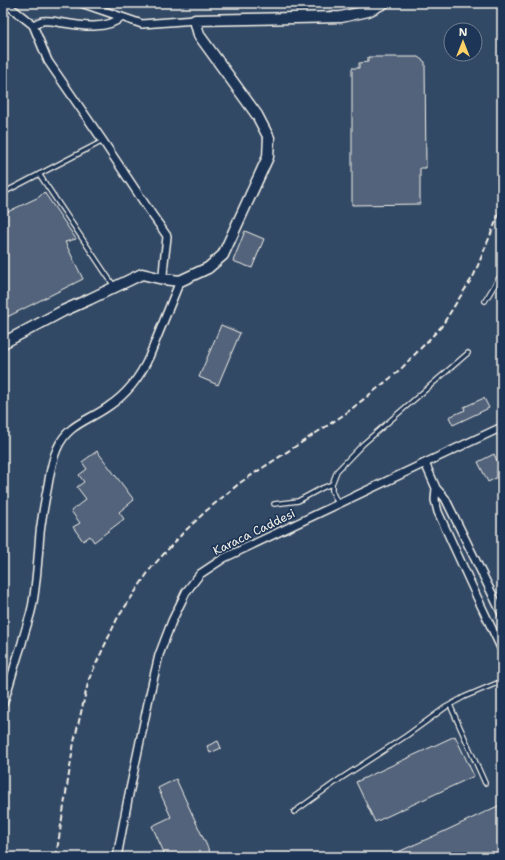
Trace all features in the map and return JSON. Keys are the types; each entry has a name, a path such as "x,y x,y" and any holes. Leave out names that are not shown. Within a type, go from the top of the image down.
{"street":[{"path":"6,3 33,25 48,61 167,236 163,266 163,279"},
{"path":"81,3 142,24 195,20 341,16 368,11 384,3"},
{"path":"33,25 41,21 49,21 93,26 109,24 117,21 121,17"},
{"path":"3,343 63,311 115,288 142,274 180,281 208,268 224,255 268,157 269,138 257,115 200,34 195,20"},
{"path":"3,704 33,604 43,513 56,450 71,429 111,405 126,392 136,380 149,357 180,281"},
{"name":"Karaca Caddesi","path":"118,857 128,799 159,655 186,592 200,574 224,558 502,427"},
{"path":"425,463 436,488 445,498 502,614"},
{"path":"436,488 435,500 438,512 502,650"}],"lane":[{"path":"3,193 103,141"},
{"path":"39,174 115,288"},
{"path":"485,301 502,273"},
{"path":"338,504 332,491 332,484 338,471 363,444 468,354"},
{"path":"274,504 298,501 332,484"},
{"path":"294,812 340,779 390,747 437,712 464,697 502,682"},
{"path":"450,705 485,783"}],"shaded area":[{"path":"3,3 501,3 502,857 109,857 115,827 108,857 3,857"}],"building":[{"path":"368,57 418,57 425,62 426,168 420,168 420,204 352,205 352,68 359,68 359,63 368,62"},
{"path":"44,192 76,239 65,242 83,279 3,319 3,214 39,197"},
{"path":"245,231 264,239 252,268 233,261"},
{"path":"221,325 240,333 218,385 199,377"},
{"path":"484,398 489,408 453,425 449,417 465,410 464,407"},
{"path":"97,451 134,500 119,512 124,519 94,542 90,536 83,541 73,527 80,523 71,511 86,499 77,487 84,482 79,475 87,469 82,462"},
{"path":"494,454 502,475 488,482 478,462"},
{"path":"455,736 474,776 375,822 356,782"},
{"path":"218,741 221,748 210,753 207,746"},
{"path":"176,779 212,857 166,857 152,826 171,817 158,788"},
{"path":"502,804 502,857 387,857 445,831"}],"railway":[{"path":"56,857 74,742 89,679 117,619 151,568 183,533 206,511 241,482 345,414 398,372 441,327 474,275 502,206"}]}
